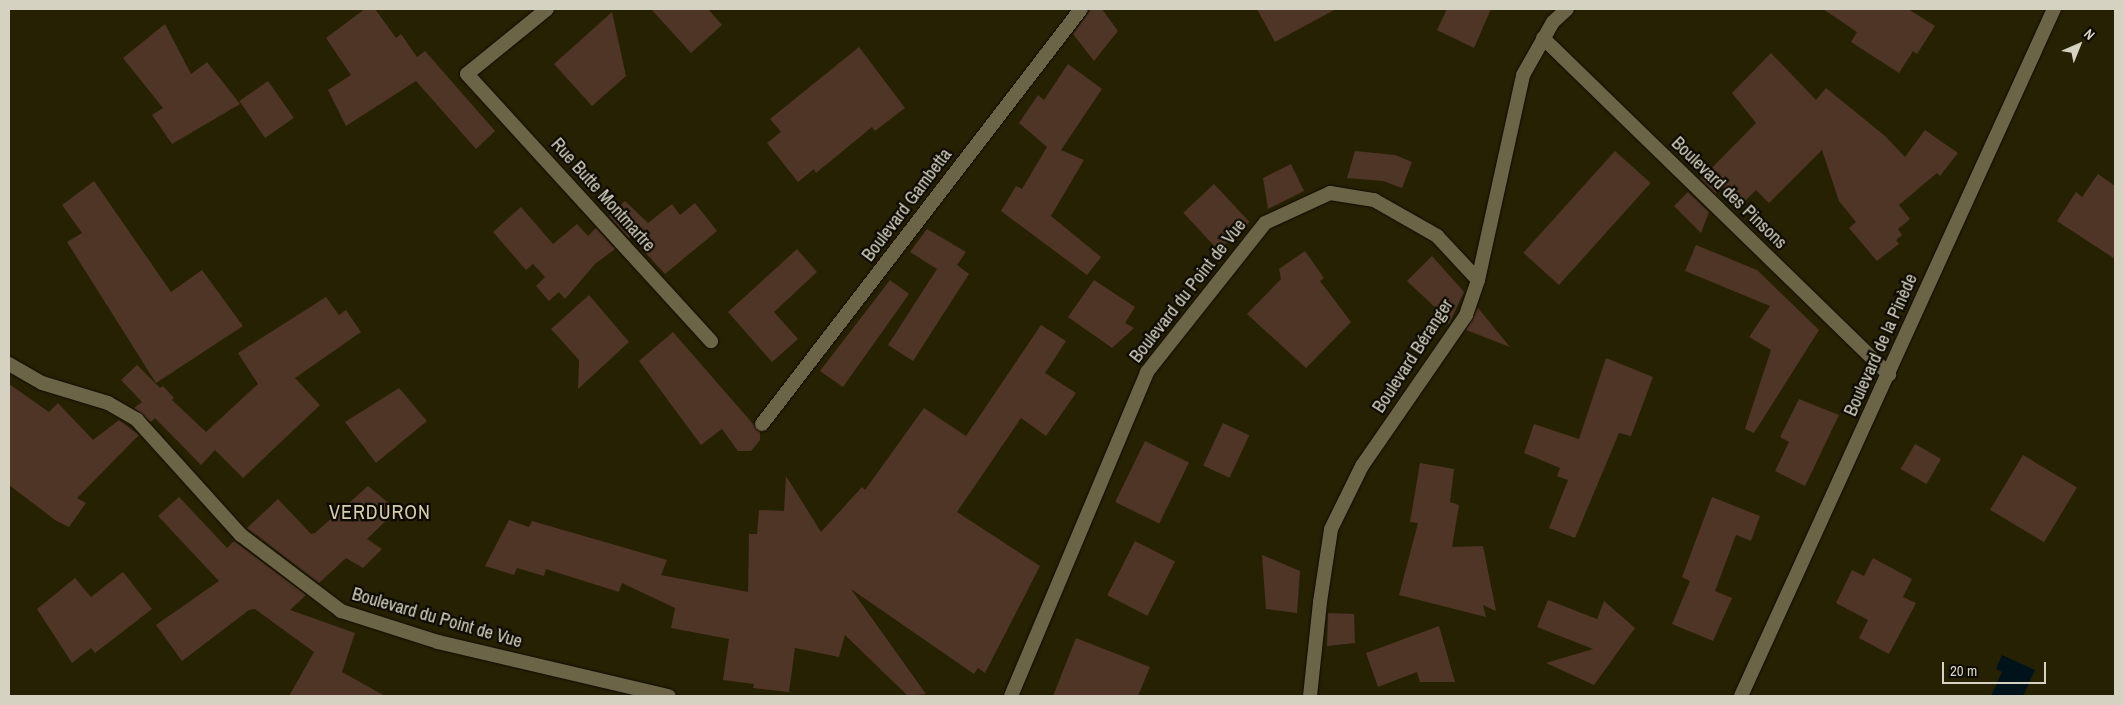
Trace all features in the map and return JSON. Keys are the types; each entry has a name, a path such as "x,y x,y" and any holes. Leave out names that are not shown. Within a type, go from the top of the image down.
{"street":[{"name":"Rue Butte Montmartre","path":"547,9 468,74 711,341"},
{"name":"Boulevard Gambetta","path":"762,424 1081,9"},
{"name":"Boulevard Béranger","path":"1310,696 1320,602 1331,529 1362,466 1466,315 1478,280 1523,75 1543,38 1567,9"},
{"name":"Boulevard de la Pinède","path":"1741,696 1889,375 2054,9"},
{"name":"Boulevard des Pinsons","path":"1543,38 1889,375"},
{"name":"Boulevard du Point de Vue","path":"1011,696 1147,372 1265,223 1330,193 1374,200 1438,236 1478,280"},
{"name":"Boulevard du Point de Vue","path":"9,364 42,382 100,401 137,420 241,535 341,611 438,642 669,696"}],"shaded area":[{"path":"2002,655 2035,670 2023,696 1991,696 2002,672 1996,669"}],"building":[{"path":"365,9 375,9 396,38 401,34 417,57 425,51 495,131 476,149 416,81 346,126 328,90 351,75 326,38"},
{"path":"651,9 708,9 722,25 691,53"},
{"path":"1091,9 1102,9 1118,31 1094,61 1073,34"},
{"path":"1257,9 1336,9 1275,42"},
{"path":"1447,9 1491,9 1474,48 1437,30"},
{"path":"1823,9 1908,9 1935,26 1917,54 1913,51 1899,73 1851,42 1857,32"},
{"path":"612,12 626,76 592,106 554,64"},
{"path":"165,24 191,74 207,62 240,104 172,144 152,115 163,108 123,58"},
{"path":"859,47 905,108 875,131 872,127 816,173 814,169 798,182 767,143 781,132 770,119"},
{"path":"1771,53 1816,100 1826,88 1885,136 1905,157 1925,130 1958,153 1940,176 1937,173 1899,205 1910,219 1898,229 1902,235 1896,240 1899,244 1877,261 1849,228 1856,222 1839,201 1822,150 1769,203 1756,190 1741,205 1720,184 1716,194 1701,179 1756,123 1732,93"},
{"path":"1068,64 1102,89 1061,150 1084,160 1051,216 1101,257 1087,275 1001,211 1016,186 1022,189 1047,147 1019,123 1038,95 1044,100"},
{"path":"268,81 294,118 265,138 239,101"},
{"path":"1355,151 1395,155 1412,162 1402,188 1383,181 1347,178"},
{"path":"1615,151 1651,183 1559,285 1523,253"},
{"path":"1291,164 1304,191 1268,209 1263,178"},
{"path":"2098,174 2115,186 2115,259 2057,221 2076,192 2082,197"},
{"path":"94,181 171,292 202,270 243,326 156,383 67,242 82,233 62,205"},
{"path":"1214,184 1249,222 1219,251 1183,213"},
{"path":"1688,192 1709,212 1701,233 1674,206"},
{"path":"625,201 648,223 672,204 680,215 695,203 717,231 665,274 631,237 648,224 629,238 609,216"},
{"path":"521,207 553,244 577,224 588,236 596,228 615,249 595,264 565,299 559,292 549,301 536,286 545,277 533,264 526,270 493,232"},
{"path":"927,229 966,252 957,265 969,274 913,361 888,345 937,269 910,252"},
{"path":"1696,245 1757,270 1819,330 1754,433 1745,429 1771,350 1749,337 1770,306 1685,271"},
{"path":"797,249 817,272 774,312 798,339 772,362 728,312"},
{"path":"1305,251 1324,278 1320,281 1351,322 1306,368 1247,314 1281,279 1279,269"},
{"path":"1432,256 1464,292 1449,324 1435,318 1440,312 1407,281"},
{"path":"890,280 909,294 843,387 820,371"},
{"path":"1094,280 1135,307 1125,323 1134,328 1112,348 1068,317"},
{"path":"589,295 629,342 578,389 579,360 551,329"},
{"path":"326,297 339,315 346,310 361,332 295,378 320,405 243,478 215,450 201,465 155,418 151,422 134,408 142,402 121,380 137,365 160,388 163,386 174,398 172,400 206,432 258,384 238,353"},
{"path":"1478,308 1510,347 1466,330"},
{"path":"1041,325 1066,341 1045,373 1076,393 1046,436 1021,418 957,512 1040,566 985,673 978,668 974,674 851,589 926,694 908,696 845,635 839,657 795,648 789,692 753,688 754,684 723,680 729,639 671,628 675,608 622,583 619,592 546,569 544,576 517,568 514,575 485,566 509,520 529,527 532,521 667,560 661,575 748,592 749,534 757,534 759,510 784,511 786,476 821,532 862,487 865,490 924,408 966,436"},
{"path":"673,332 760,432 760,440 751,451 738,451 722,429 701,445 639,361"},
{"path":"1606,358 1653,377 1631,436 1619,433 1575,538 1549,528 1568,480 1557,476 1560,468 1524,453 1534,424 1579,439"},
{"path":"9,384 49,412 58,403 93,440 119,420 139,435 77,498 86,503 69,527 55,520 9,485"},
{"path":"399,388 427,421 376,463 345,422"},
{"path":"1799,399 1839,415 1805,486 1775,471 1789,442 1780,437"},
{"path":"1223,423 1249,435 1229,478 1203,466"},
{"path":"1145,441 1189,462 1159,524 1115,502"},
{"path":"1915,444 1941,459 1926,484 1900,469"},
{"path":"2023,455 2077,487 2044,542 1990,510"},
{"path":"1420,463 1454,469 1450,502 1459,505 1452,547 1483,546 1496,611 1483,605 1486,617 1399,595 1418,523 1410,522"},
{"path":"368,486 397,510 367,539 382,549 363,568 346,558 319,583 247,528 278,499 311,534 315,533"},
{"path":"179,497 227,548 234,541 306,595 290,610 355,633 342,672 385,696 289,696 314,652 255,609 249,610 182,661 156,625 219,581 158,516"},
{"path":"1712,497 1760,516 1751,541 1736,535 1715,591 1732,598 1713,641 1672,624 1690,581 1682,577"},
{"path":"1135,541 1175,561 1147,616 1107,595"},
{"path":"1262,555 1300,571 1297,613 1266,609"},
{"path":"1873,558 1912,579 1903,597 1916,603 1889,654 1859,638 1868,620 1836,603 1852,570 1864,576"},
{"path":"123,572 152,609 95,653 91,648 72,663 37,609 75,578 91,597"},
{"path":"1548,600 1597,619 1604,601 1635,628 1594,685 1546,663 1593,649 1537,627"},
{"path":"1328,613 1354,614 1355,643 1327,646"},
{"path":"1439,626 1455,682 1420,682 1417,672 1378,687 1366,653"},
{"path":"1076,638 1150,667 1138,696 1053,696"}],"district":[{"name":"VERDURON","path":"380,511"}]}
